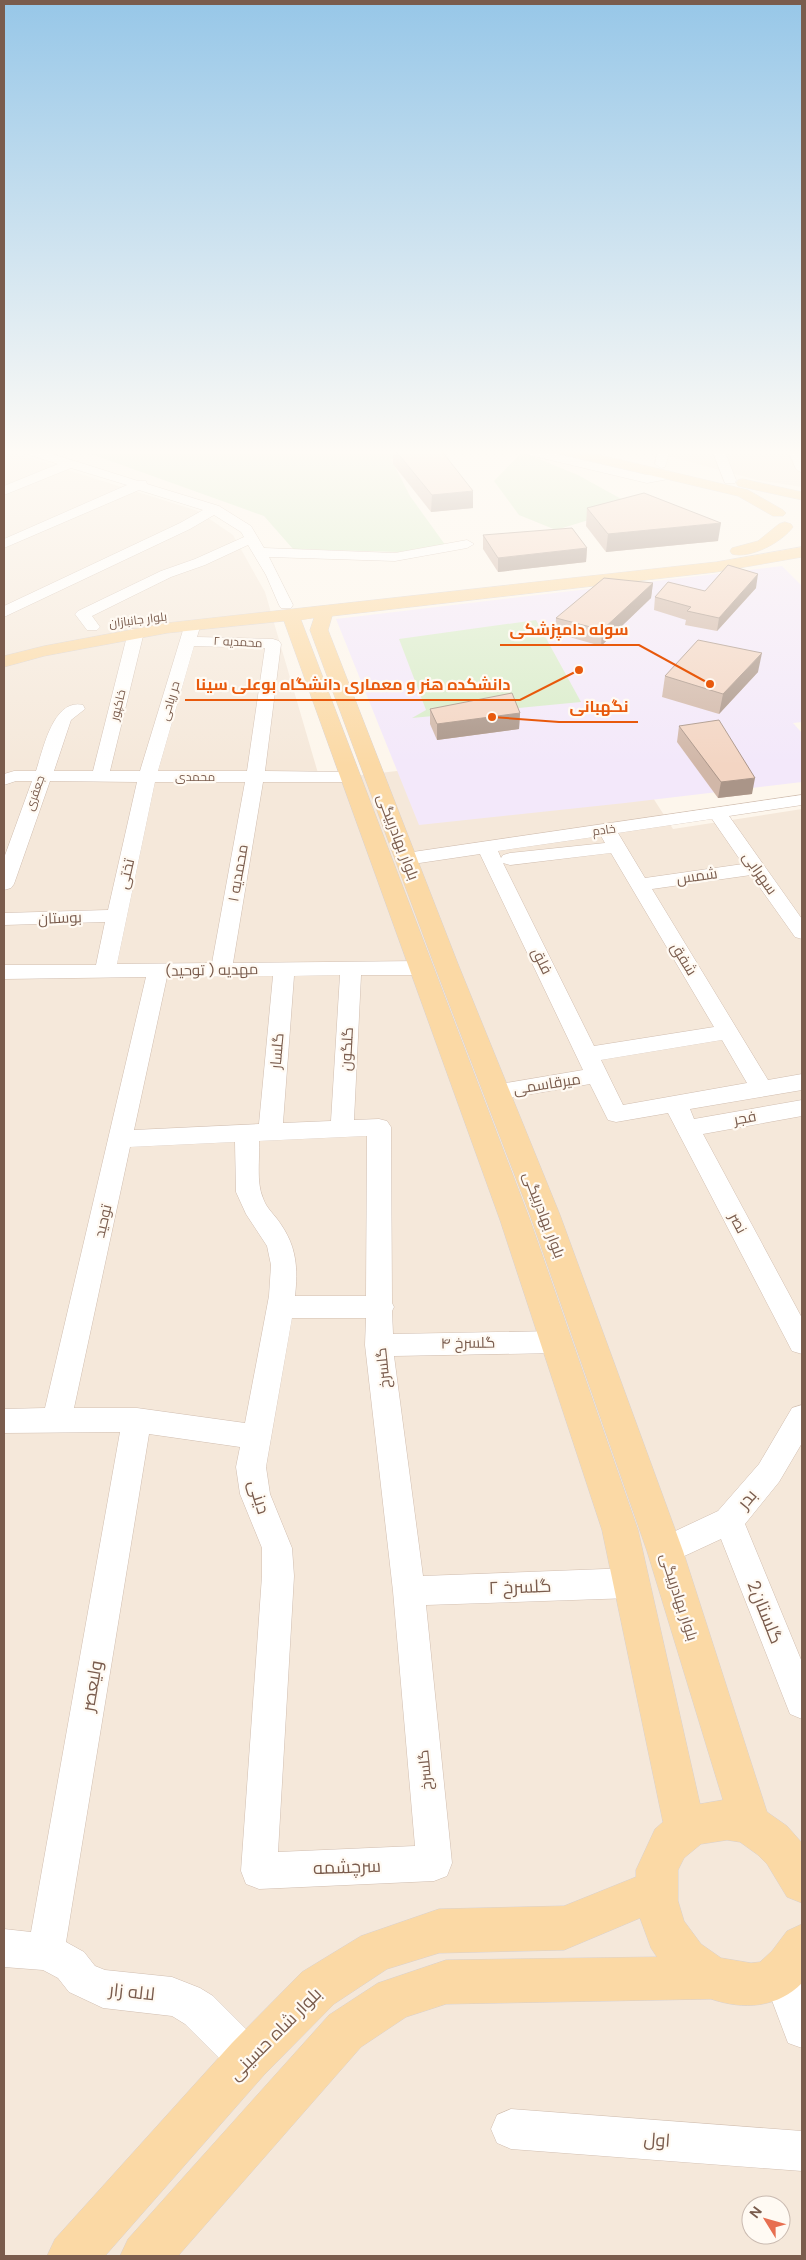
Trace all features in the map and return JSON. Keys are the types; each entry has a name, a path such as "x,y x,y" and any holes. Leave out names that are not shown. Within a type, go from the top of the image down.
{"main road":[{"path":"302,609 717,555"},
{"path":"302,609 716,567 782,555"},
{"name":"بلوار جانبازان","path":"4,648 92,627 163,617 302,609"},
{"name":"بلوار جانبازان","path":"4,661 136,632 190,633 302,609"},
{"name":"بلوار بهادربیگی","path":"302,609 350,777 434,966 496,1092 545,1215 665,1551 751,1826"},
{"name":"بلوار بهادربیگی","path":"302,609 319,630 406,859 434,966 515,1220 620,1530 685,1829"},
{"path":"710,1978 687,1962 670,1941 658,1916 655,1890 658,1865 669,1844 685,1829 705,1821 728,1820 751,1826 773,1840 791,1860 802,1882"},
{"name":"بلوار شاه حسینی","path":"72,2256 248,2059 318,1988 376,1951 439,1931 564,1928 655,1890"},
{"path":"145,2256 345,2031 394,1999 446,1982 710,1978 735,1985 759,1984 792,1960"}],"street":[{"path":"4,612 124,555"},
{"path":"92,627 82,614 166,574 214,555"},
{"path":"262,555 273,575 302,609"},
{"path":"354,555 396,557 404,555"},
{"name":"خاکپور","path":"100,777 136,632"},
{"name":"حر ریاحی","path":"147,777 190,633"},
{"name":"محمدیه ۲","path":"190,633 273,644 255,777"},
{"name":"جعفری","path":"4,884 64,717 77,709"},
{"name":"محمدی","path":"4,780 14,776 350,777"},
{"name":"تختی","path":"104,971 147,777"},
{"name":"محمدیه ۱","path":"221,970 255,777"},
{"name":"خادم","path":"490,854 611,838 717,813 802,800"},
{"name":"سهرابی","path":"717,813 802,933"},
{"name":"شفق","path":"611,838 762,1089"},
{"path":"406,859 490,854"},
{"name":"فلق","path":"490,854 616,1114 675,1104"},
{"name":"شمس","path":"639,885 756,868"},
{"name":"بوستان","path":"4,919 117,916"},
{"name":"مهدیه ( توحید)","path":"4,972 434,966"},
{"name":"گلگون","path":"342,1129 351,968"},
{"name":"گلسار","path":"259,1133 284,969"},
{"name":"توحید","path":"57,1420 122,1139 158,970"},
{"name":"میرقاسمی","path":"496,1092 593,1065 728,1032"},
{"name":"فجر","path":"675,1104 802,1082"},
{"name":"نصر","path":"675,1104 802,1343"},
{"name":"فجر","path":"688,1128 802,1108"},
{"name":"گلسرخ","path":"122,1139 379,1127 380,1345 409,1592 434,1864"},
{"name":"دینی","path":"259,1133 250,1201 267,1221 279,1241 283,1254 280,1307 251,1467 255,1494 277,1548 278,1576 259,1871"},
{"path":"280,1307 381,1307"},
{"name":"گلسرخ ۴","path":"380,1345 556,1342"},
{"name":"بدر","path":"665,1551 729,1521 769,1473 802,1417"},
{"path":"4,1421 137,1420 257,1437"},
{"name":"ولیعصر","path":"46,1952 137,1420"},
{"name":"گلستان2","path":"729,1521 802,1702"},
{"name":"گلسرخ ۲","path":"409,1592 631,1583"},
{"name":"سرچشمه","path":"259,1871 434,1864"},
{"name":"لاله زار","path":"4,1948 46,1952 71,1965 82,1980 103,1990 172,1996 186,2002 199,2010 248,2059"},
{"path":"792,1960 802,2029"},
{"name":"اول","path":"512,2128 802,2151"}],"shaded area":[{"path":"4,555 244,555 265,592 320,780 619,745 673,829 802,809 802,2256 4,2256"},
{"path":"782,566 802,586 802,722 793,723 802,733 802,782 419,825 336,619"}],"green space":[{"path":"536,620 581,702 412,718 426,710 399,639"}],"building":[{"path":"496,555 521,555 498,558"},
{"path":"728,565 758,574 719,618 687,611 691,607 655,597 668,582 705,591"},
{"path":"604,578 653,583 602,630 556,618"},
{"path":"698,640 762,653 723,694 665,676"},
{"path":"512,693 520,713 437,724 430,709"},
{"path":"719,720 755,778 721,782 679,726"}],"place":[{"name":"دانشکده هنر و معماری دانشگاه بوعلی سینا","path":"579,670"},
{"name":"سوله دامپزشکی","path":"710,684"},
{"name":"نگهبانی","path":"492,717"}]}
